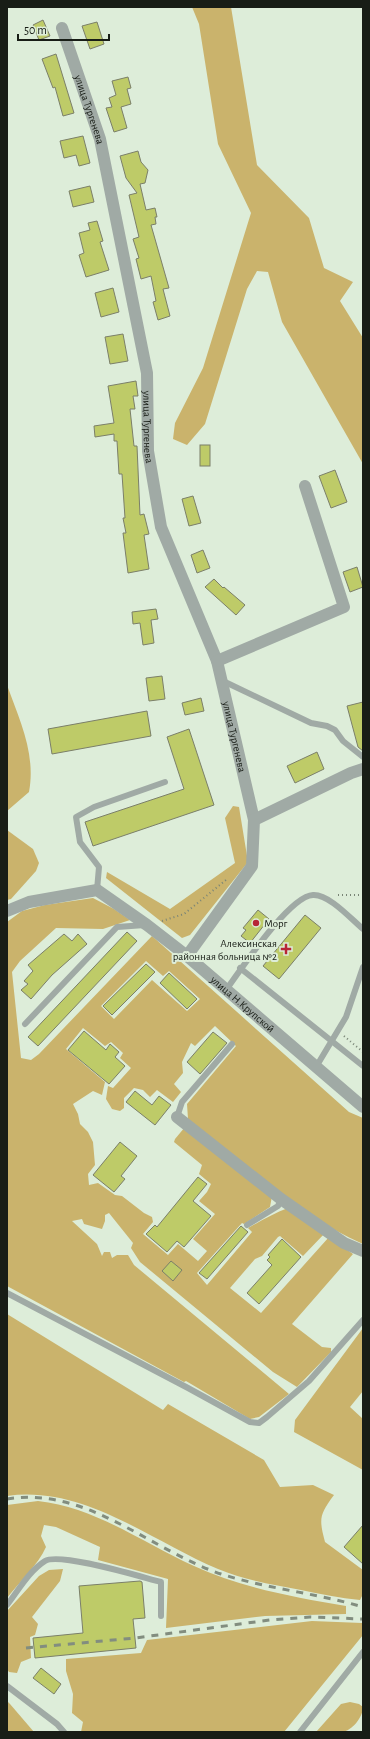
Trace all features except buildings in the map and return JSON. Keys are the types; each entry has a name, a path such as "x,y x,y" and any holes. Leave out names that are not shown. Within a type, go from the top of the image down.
{"street":[{"name":"улица Тургенева","path":"62,28 100,139 147,373 148,451 161,527 217,661 254,820 252,866 187,956"},
{"path":"217,661 344,607 305,486"},
{"path":"254,820 351,773 363,769"},
{"path":"7,911 30,902 97,890"},
{"name":"улица Н.Крупской","path":"97,890 147,925 187,956 363,1107"},
{"path":"177,1117 281,1199 344,1243 363,1251"}],"lane":[{"path":"222,680 311,723 327,726 335,730 344,742 363,757"},
{"path":"97,890 99,867 80,842 76,817 94,807 165,782"},
{"path":"226,990 248,956 292,907 306,896 314,895 323,897 363,929"},
{"path":"25,1024 117,927 147,925"},
{"path":"316,1067 346,1017 363,967"},
{"path":"240,968 363,1066"},
{"path":"177,1117 182,1102 232,1044"},
{"path":"247,1225 278,1206 281,1199"},
{"path":"7,1293 250,1422 259,1423 309,1381 363,1320"},
{"path":"7,1605 37,1567 47,1560 88,1562 161,1582 161,1616"},
{"path":"300,1732 363,1652"},
{"path":"7,1686 57,1724 64,1732"}],"path":[{"path":"147,925 184,914 227,879"},
{"path":"338,1032 363,1052"}],"shaded area":[{"path":"192,7 231,7 257,165 309,218 324,268 353,282 340,301 363,338 363,464 282,322 268,272 257,271 247,289 205,424 187,445 173,439 175,423 203,368 251,213 218,144 199,24"},
{"path":"7,685 26,738 29,751 31,778 29,792 7,811"},
{"path":"233,806 239,807 248,862 190,935 182,938 106,878 107,872 170,909 235,863 225,818"},
{"path":"7,830 33,849 39,863 36,871 11,899 7,900"},
{"path":"93,898 114,909 130,920 103,929 56,928 20,961 12,972 21,1058 31,1060 39,1054 152,936 349,1112 363,1118 363,1244 340,1233 317,1219 272,1188 188,1119 187,1104 236,1046 215,1026 195,1046 191,1043 182,1062 183,1073 174,1084 181,1092 173,1102 157,1090 150,1097 143,1090 134,1088 124,1098 124,1108 120,1111 112,1109 106,1099 108,1086 113,1088 131,1068 120,1058 123,1053 111,1042 105,1046 83,1028 66,1049 105,1082 102,1095 93,1091 73,1104 78,1114 80,1124 88,1132 93,1142 95,1165 88,1174 89,1185 98,1183 115,1195 122,1196 144,1213 152,1217 153,1222 143,1234 168,1255 178,1244 198,1261 207,1251 193,1239 215,1214 199,1201 207,1192 211,1184 199,1174 202,1165 174,1142 185,1127 272,1196 270,1207 244,1224 242,1223 197,1273 207,1285 252,1232 248,1228 288,1208 325,1233 303,1256 280,1236 278,1237 262,1256 255,1259 230,1288 261,1313 329,1237 353,1254 292,1324 322,1347 331,1348 331,1352 297,1387 273,1372 140,1262 131,1248 133,1243 109,1213 105,1215 105,1221 102,1229 84,1224 82,1219 72,1221 97,1244 102,1256 104,1252 110,1252 112,1258 117,1255 128,1255 134,1265 289,1394 259,1417 250,1419 186,1381 184,1382 7,1286 7,922 22,911 45,905","holes":["146,961 163,976 169,971 200,999 187,1011 152,980 114,1019 101,1006"]},
{"path":"7,1314 163,1410 168,1404 264,1460 280,1487 313,1485 334,1495 323,1513 321,1522 323,1534 325,1542 363,1570 363,1594 360,1600 330,1596 269,1584 228,1573 116,1518 90,1507 63,1499 35,1495 7,1496"},
{"path":"363,1328 363,1391 350,1407 363,1419 363,1470 294,1432 295,1420"},
{"path":"38,1501 79,1510 99,1518 212,1574 268,1591 346,1606 346,1614 265,1616 166,1628 168,1579 98,1560 100,1547 56,1527 44,1525 41,1536 46,1547 43,1554 34,1567 7,1598 7,1505"},
{"path":"63,1569 60,1581 32,1617 38,1624 35,1635 30,1637 31,1658 21,1662 17,1673 9,1672 7,1669 7,1611 39,1576 49,1570"},
{"path":"312,1621 362,1623 363,1635 284,1732 81,1732 83,1722 72,1713 73,1694 66,1671 66,1659 141,1653 147,1640"},
{"path":"7,1701 10,1704 34,1732 7,1732"},
{"path":"350,1702 359,1704 363,1707 363,1711 359,1719 350,1729 342,1732 316,1732 341,1704"}],"railway":[{"path":"7,1499 36,1498 64,1502 91,1511 195,1563 221,1574 256,1584 328,1598 363,1607"},
{"path":"26,1648 135,1638 270,1620 310,1617 363,1619"}],"place":[{"name":"Морг","path":"256,923"},
{"name":"Алексинская районная больница №2","path":"286,949"}]}
